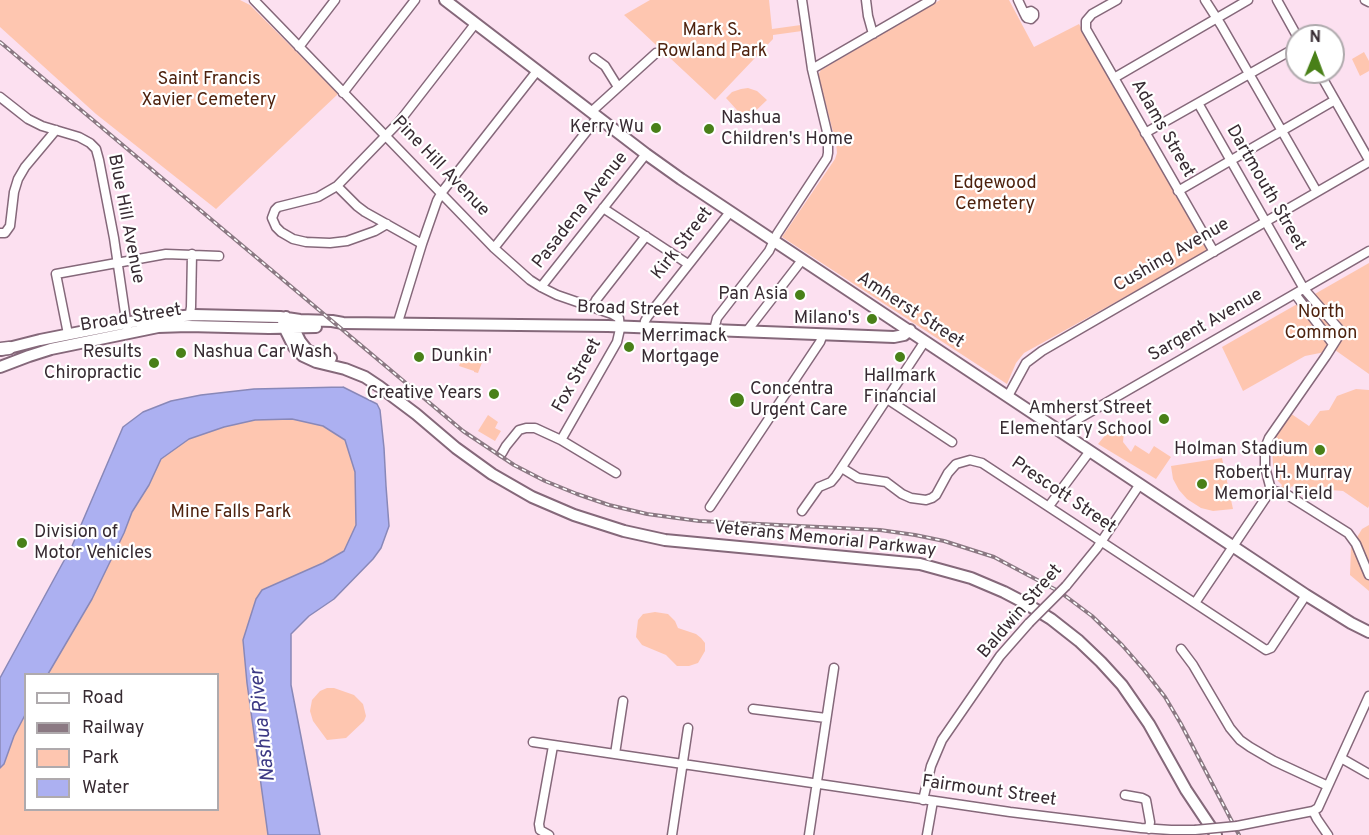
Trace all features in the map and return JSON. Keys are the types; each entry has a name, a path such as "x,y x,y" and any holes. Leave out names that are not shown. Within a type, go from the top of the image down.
{"main road":[{"name":"Amherst Street","path":"445,0 646,154 730,212 1306,595 1369,632"},
{"name":"Broad Street","path":"0,367 41,352 154,318 187,316 288,322 313,327 343,323"},
{"name":"Broad Street","path":"3,349 68,334 127,328 300,320 343,323 620,326 896,337 904,336 910,330"},
{"path":"288,322 306,348"},
{"name":"Veterans Memorial Parkway","path":"288,322 294,347 303,356 313,362 341,367 377,384 465,455 502,480 553,507 604,526 644,536 920,564 971,578 1017,598 1073,636 1090,650 1117,679 1149,724 1186,790 1216,835"},
{"path":"306,348 305,334 313,327"},
{"name":"Veterans Memorial Parkway","path":"306,348 317,355 350,363 373,374 392,387 416,414"}],"street":[{"name":"Pine Hill Avenue","path":"254,0 495,248 530,280 562,297 615,315 620,326"},
{"path":"299,47 335,0"},
{"path":"343,93 415,0"},
{"path":"714,330 719,315 769,250 827,158 828,136 812,69 802,0"},
{"path":"866,0 873,34"},
{"path":"812,69 931,0"},
{"path":"1018,0 1024,13"},
{"name":"Adams Street","path":"1117,0 1092,14 1085,25 1214,252"},
{"path":"1205,0 1317,192"},
{"path":"1114,78 1248,0"},
{"path":"1277,0 1291,24"},
{"path":"387,224 354,239 330,243 299,241 286,236 276,227 272,218 278,207 318,197 337,186 387,136 475,24"},
{"path":"495,248 594,114 618,87 656,53"},
{"path":"1145,133 1285,54"},
{"path":"594,58 605,66 618,87"},
{"path":"398,322 434,207 442,192 537,71"},
{"path":"1326,84 1369,161"},
{"name":"Blue Hill Avenue","path":"0,97 28,119 42,126 80,136 96,149 118,263 127,328"},
{"path":"1178,191 1335,100"},
{"name":"Dartmouth Street","path":"1198,104 1304,289 1338,326 1339,333 1333,344"},
{"path":"0,233 4,233 10,226 18,179 25,167 56,130"},
{"name":"Pasadena Avenue","path":"541,287 646,154"},
{"name":"Cushing Avenue","path":"1008,396 1024,367 1035,356 1369,161"},
{"path":"337,186 357,206 422,244"},
{"path":"603,208 688,264"},
{"name":"Kirk Street","path":"644,327 648,316 730,212"},
{"path":"592,308 646,236"},
{"name":"Sargent Avenue","path":"1059,430 1369,252"},
{"path":"68,334 56,274 166,254 219,256"},
{"path":"187,316 191,309 192,254"},
{"path":"747,331 802,260"},
{"path":"1195,603 1271,490 1265,467 1267,443 1333,344 1295,294"},
{"name":"Fox Street","path":"561,441 616,342 620,326"},
{"path":"710,507 820,342 823,334"},
{"path":"802,511 819,488 833,480 842,468 925,341"},
{"path":"887,399 952,442"},
{"path":"502,453 519,430 535,428 616,473"},
{"path":"1049,506 1090,451"},
{"name":"Prescott Street","path":"842,468 858,478 886,482 902,494 926,500 936,495 948,473 956,464 964,460 984,464 1266,650 1271,648 1306,595"},
{"name":"Baldwin Street","path":"923,800 928,774 941,743 1000,656 1084,564 1140,484"},
{"path":"1271,490 1286,494 1348,533 1356,544 1369,575"},
{"path":"1181,649 1230,728 1240,740 1274,761 1328,786"},
{"path":"809,835 834,668"},
{"path":"1328,835 1313,811 1319,807 1369,696"},
{"path":"615,754 623,701"},
{"path":"753,709 826,718"},
{"path":"672,835 688,728"},
{"name":"Fairmount Street","path":"532,742 923,800 1149,829 1195,830 1242,825 1313,811"},
{"path":"549,835 540,830 539,824 553,746"},
{"path":"1341,758 1369,774"},
{"path":"1125,795 1146,800 1149,829"},
{"path":"927,835 933,801"}],"green space":[{"name":"Saint Francis Xavier Cemetery","path":"0,0 240,0 250,5 338,94 216,209 96,114 0,27"},
{"name":"Mark S. Rowland Park","path":"650,0 769,0 772,29 801,25 802,31 773,35 773,39 715,100 624,15"},
{"name":"Edgewood Cemetery","path":"940,0 1009,0 1034,47 1079,24 1206,247 1206,252 1024,353 1016,363 1007,384 782,237 837,153 818,75 821,70"},
{"path":"1364,52 1369,61 1369,71 1360,76 1352,59"},
{"path":"748,88 757,91 767,100 746,120 726,98 732,92"},
{"name":"North Common","path":"1369,263 1369,374 1335,350 1305,356 1243,391 1222,347"},
{"path":"463,354 483,360 478,373 459,366"},
{"name":"Holman Stadium","path":"1356,389 1369,390 1368,508 1343,491 1330,490 1319,484 1310,498 1292,486 1288,492 1277,480 1273,465 1274,440 1272,439 1290,413 1309,426 1320,411 1329,410 1337,396"},
{"path":"488,415 498,422 495,428 501,431 495,441 478,431"},
{"name":"Mine Falls Park","path":"292,419 323,426 345,440 355,472 356,525 344,551 323,563 262,590 247,683 268,835 0,835 0,768 4,764 24,717 24,811 219,811 219,673 49,673 92,599 132,512 149,485 161,459 189,439 224,427 255,420"},
{"path":"1112,427 1124,433 1123,442 1131,452 1135,445 1149,454 1154,446 1171,457 1156,479 1098,444"},
{"name":"Robert H. Murray Memorial Field","path":"1222,458 1233,509 1213,511 1201,508 1187,499 1179,490 1173,479 1171,466"},
{"path":"1369,525 1369,591 1350,575 1351,547 1362,529"},
{"path":"655,612 668,614 678,628 701,638 705,643 705,651 698,663 677,666 666,655 642,645 636,637 638,620 643,614"},
{"path":"327,688 354,695 363,704 366,716 364,721 346,738 327,740 313,721 310,711 312,700 320,691"}],"water":[{"name":"Nashua River","path":"343,387 377,404 380,410 389,526 381,548 334,599 309,616 291,634 291,685 320,835 268,835 243,640 256,599 262,590 323,563 344,551 356,525 355,472 345,440 323,426 292,419 255,420 224,427 189,439 161,459 149,485 132,512 92,599 49,673 24,673 24,717 4,764 0,768 0,678 72,546 123,427 143,412 171,401 254,389"}],"railway":[{"path":"0,42 463,431 514,465 577,494 647,514 699,521 880,530 944,541 994,557 1060,592 1092,616 1122,645 1165,697 1239,835"}],"place":[{"name":"Kerry Wu","path":"656,128"},
{"name":"Nashua Children's Home","path":"709,129"},
{"name":"Pan Asia","path":"800,295"},
{"name":"Milano's","path":"872,319"},
{"name":"Merrimack Mortgage","path":"629,347"},
{"name":"Nashua Car Wash","path":"181,353"},
{"name":"Dunkin'","path":"419,357"},
{"name":"Hallmark Financial","path":"900,357"},
{"name":"Results Chiropractic","path":"154,363"},
{"name":"Creative Years","path":"494,394"},
{"name":"Concentra Urgent Care","path":"737,400"},
{"name":"Amherst Street Elementary School","path":"1164,419"},
{"name":"Holman Stadium","path":"1320,450"},
{"name":"Robert H. Murray Memorial Field","path":"1202,484"},
{"name":"Division of Motor Vehicles","path":"22,543"}]}
